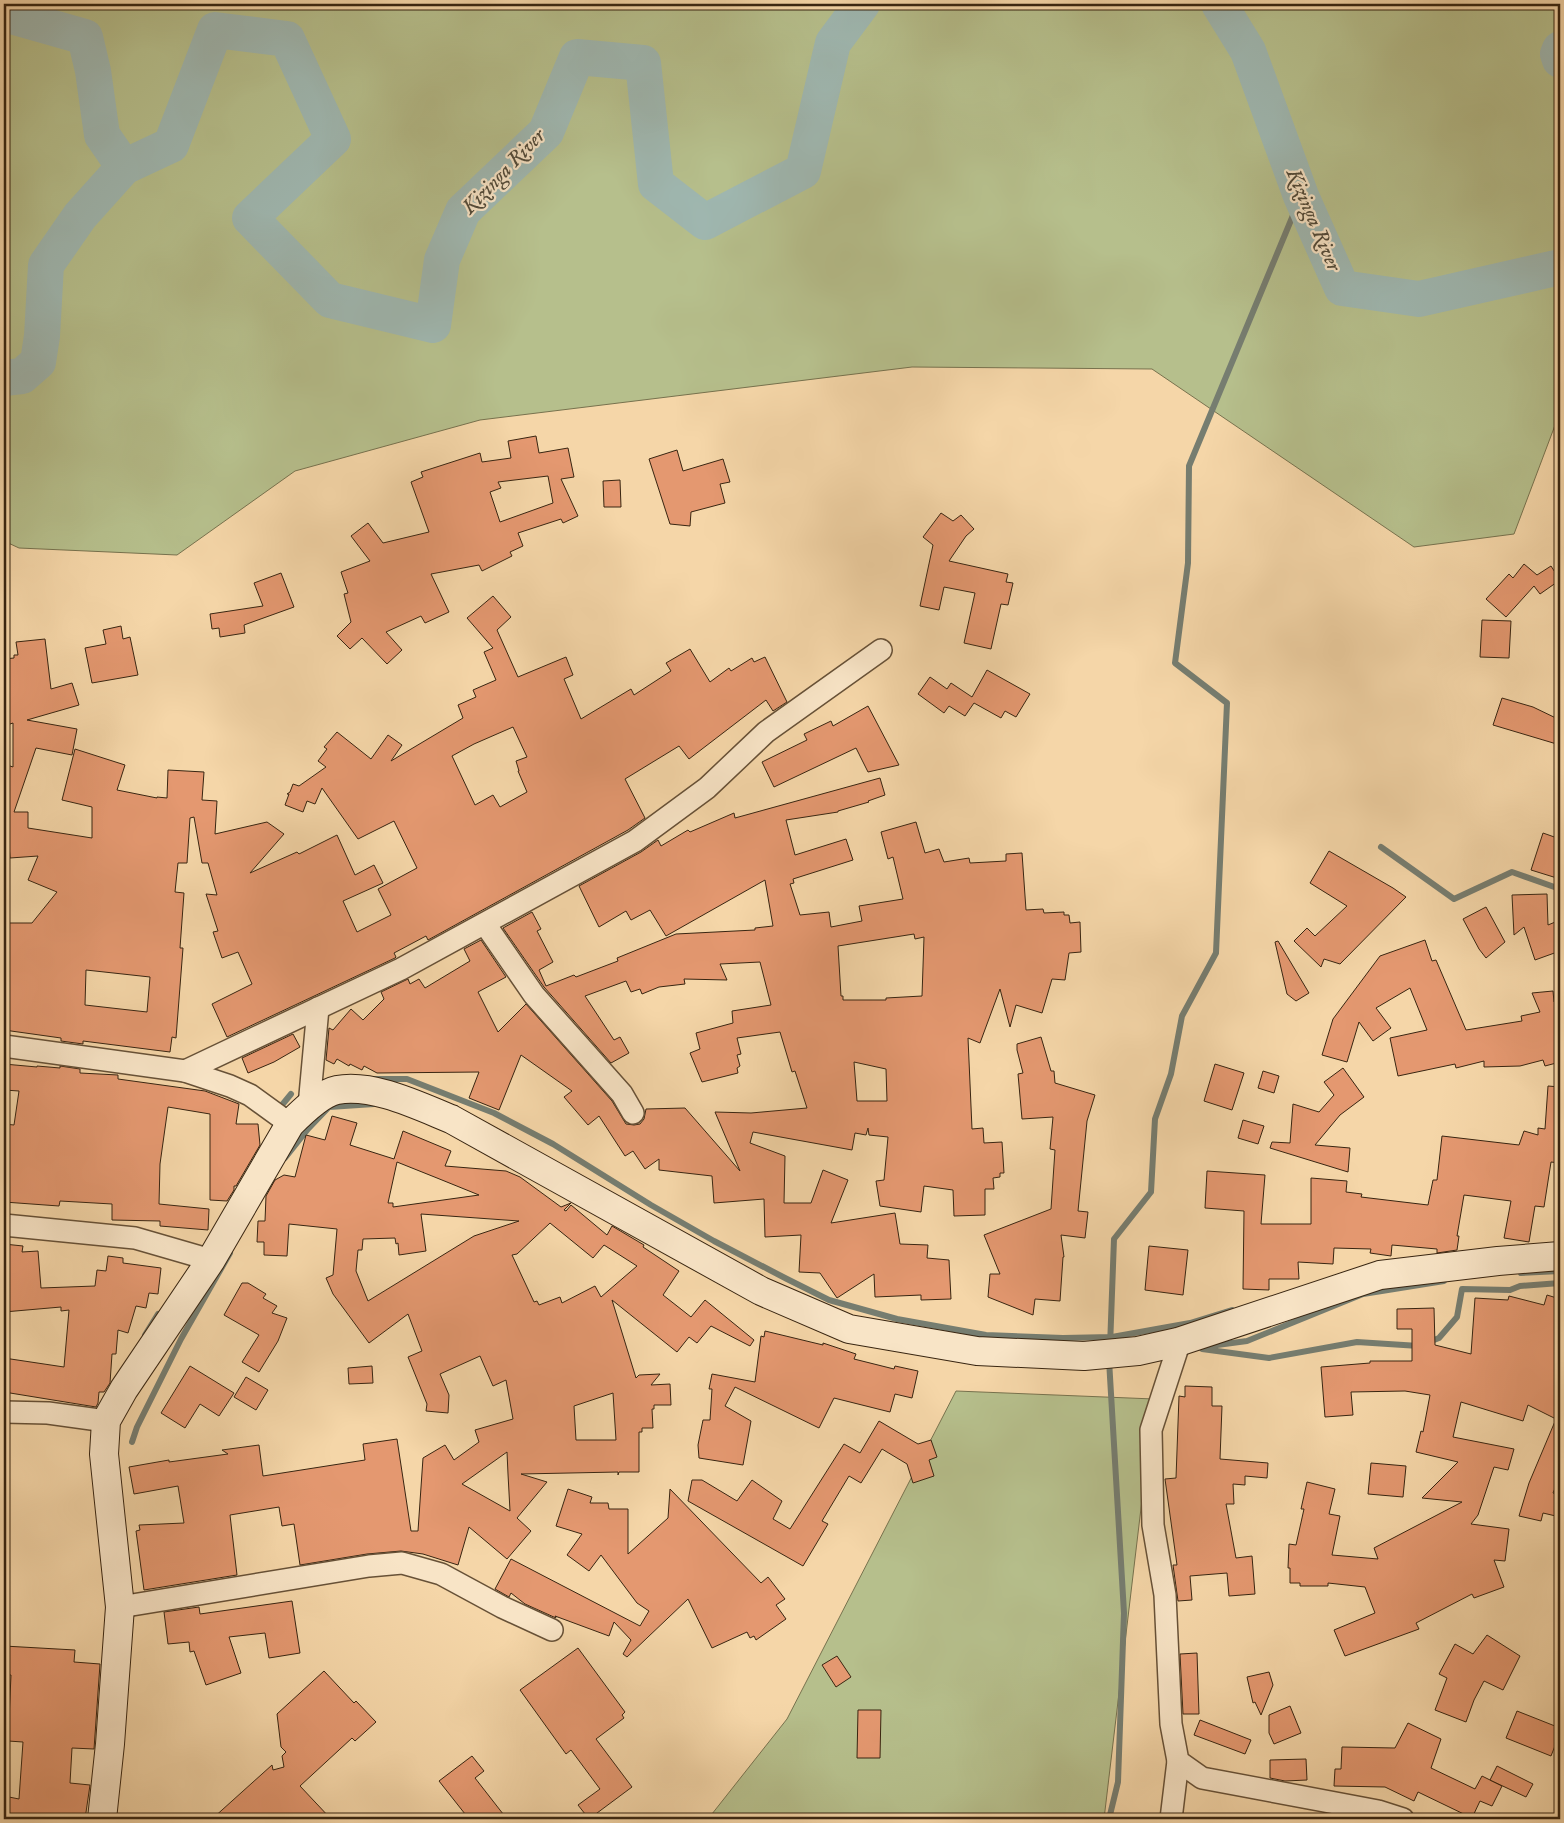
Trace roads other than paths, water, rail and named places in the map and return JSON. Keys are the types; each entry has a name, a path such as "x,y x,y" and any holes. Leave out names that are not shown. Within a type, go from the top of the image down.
{"street":[{"path":"184,1071 401,969 635,841 706,788 766,732 881,650"},
{"path":"485,924 534,995 622,1094 633,1113"},
{"path":"102,1819 110,1744 120,1607 104,1454 106,1421 124,1389 211,1260 300,1115 318,1008"},
{"path":"4,1046 184,1071 230,1086 300,1115"},
{"path":"300,1115 335,1090 371,1092 406,1101 451,1119 761,1291 849,1330 977,1351 1084,1356 1138,1350 1178,1342 1380,1275 1498,1261 1560,1256"},
{"path":"4,1225 135,1238 211,1260"},
{"path":"1171,1819 1178,1761 1171,1724 1165,1595 1153,1525 1151,1430 1178,1342"},
{"path":"4,1412 48,1413 106,1421"},
{"path":"120,1607 369,1566 402,1563 441,1574 502,1607 552,1630"},
{"path":"1178,1761 1202,1778 1378,1811 1403,1819"}],"waterway":[{"name":"Kizinga River","path":"4,378 22,376 38,362 42,336 46,265 80,216 124,167 171,145 215,30 287,39 333,139 250,218 330,300 433,325 442,260 463,211 546,132 577,57 643,63 656,184 705,222 803,171 833,43 862,4"},
{"name":"Kizinga River","path":"1219,4 1248,51 1301,196 1342,288 1419,299 1560,267"},
{"path":"4,14 85,37 93,71 102,135 124,167"},
{"name":"Kizinga River","path":"1560,49 1558,54 1560,60"},
{"path":"1110,1347 1114,1239 1151,1192 1155,1119 1171,1074 1182,1016 1216,953 1227,703 1175,663 1188,563 1189,466 1301,196"},
{"path":"1381,847 1454,899 1512,872 1560,889"},
{"path":"374,1079 407,1079 494,1113 553,1144 651,1205 714,1241 787,1279 829,1300 897,1319 986,1335 1063,1338 1112,1337 1190,1323 1232,1310"},
{"path":"283,1113 282,1105 291,1094"},
{"path":"285,1158 308,1129 329,1107 374,1104"},
{"path":"132,1442 137,1427 181,1339 230,1253"},
{"path":"1521,1273 1560,1271"},
{"path":"1202,1347 1247,1341 1363,1294 1444,1281"},
{"path":"1429,1342 1439,1338 1457,1317 1462,1289 1510,1290 1520,1286 1560,1283"},
{"path":"145,1335 158,1314"},
{"path":"1202,1349 1269,1358 1357,1342 1419,1346"},
{"path":"1109,1360 1124,1613 1118,1782 1109,1819"}]}
